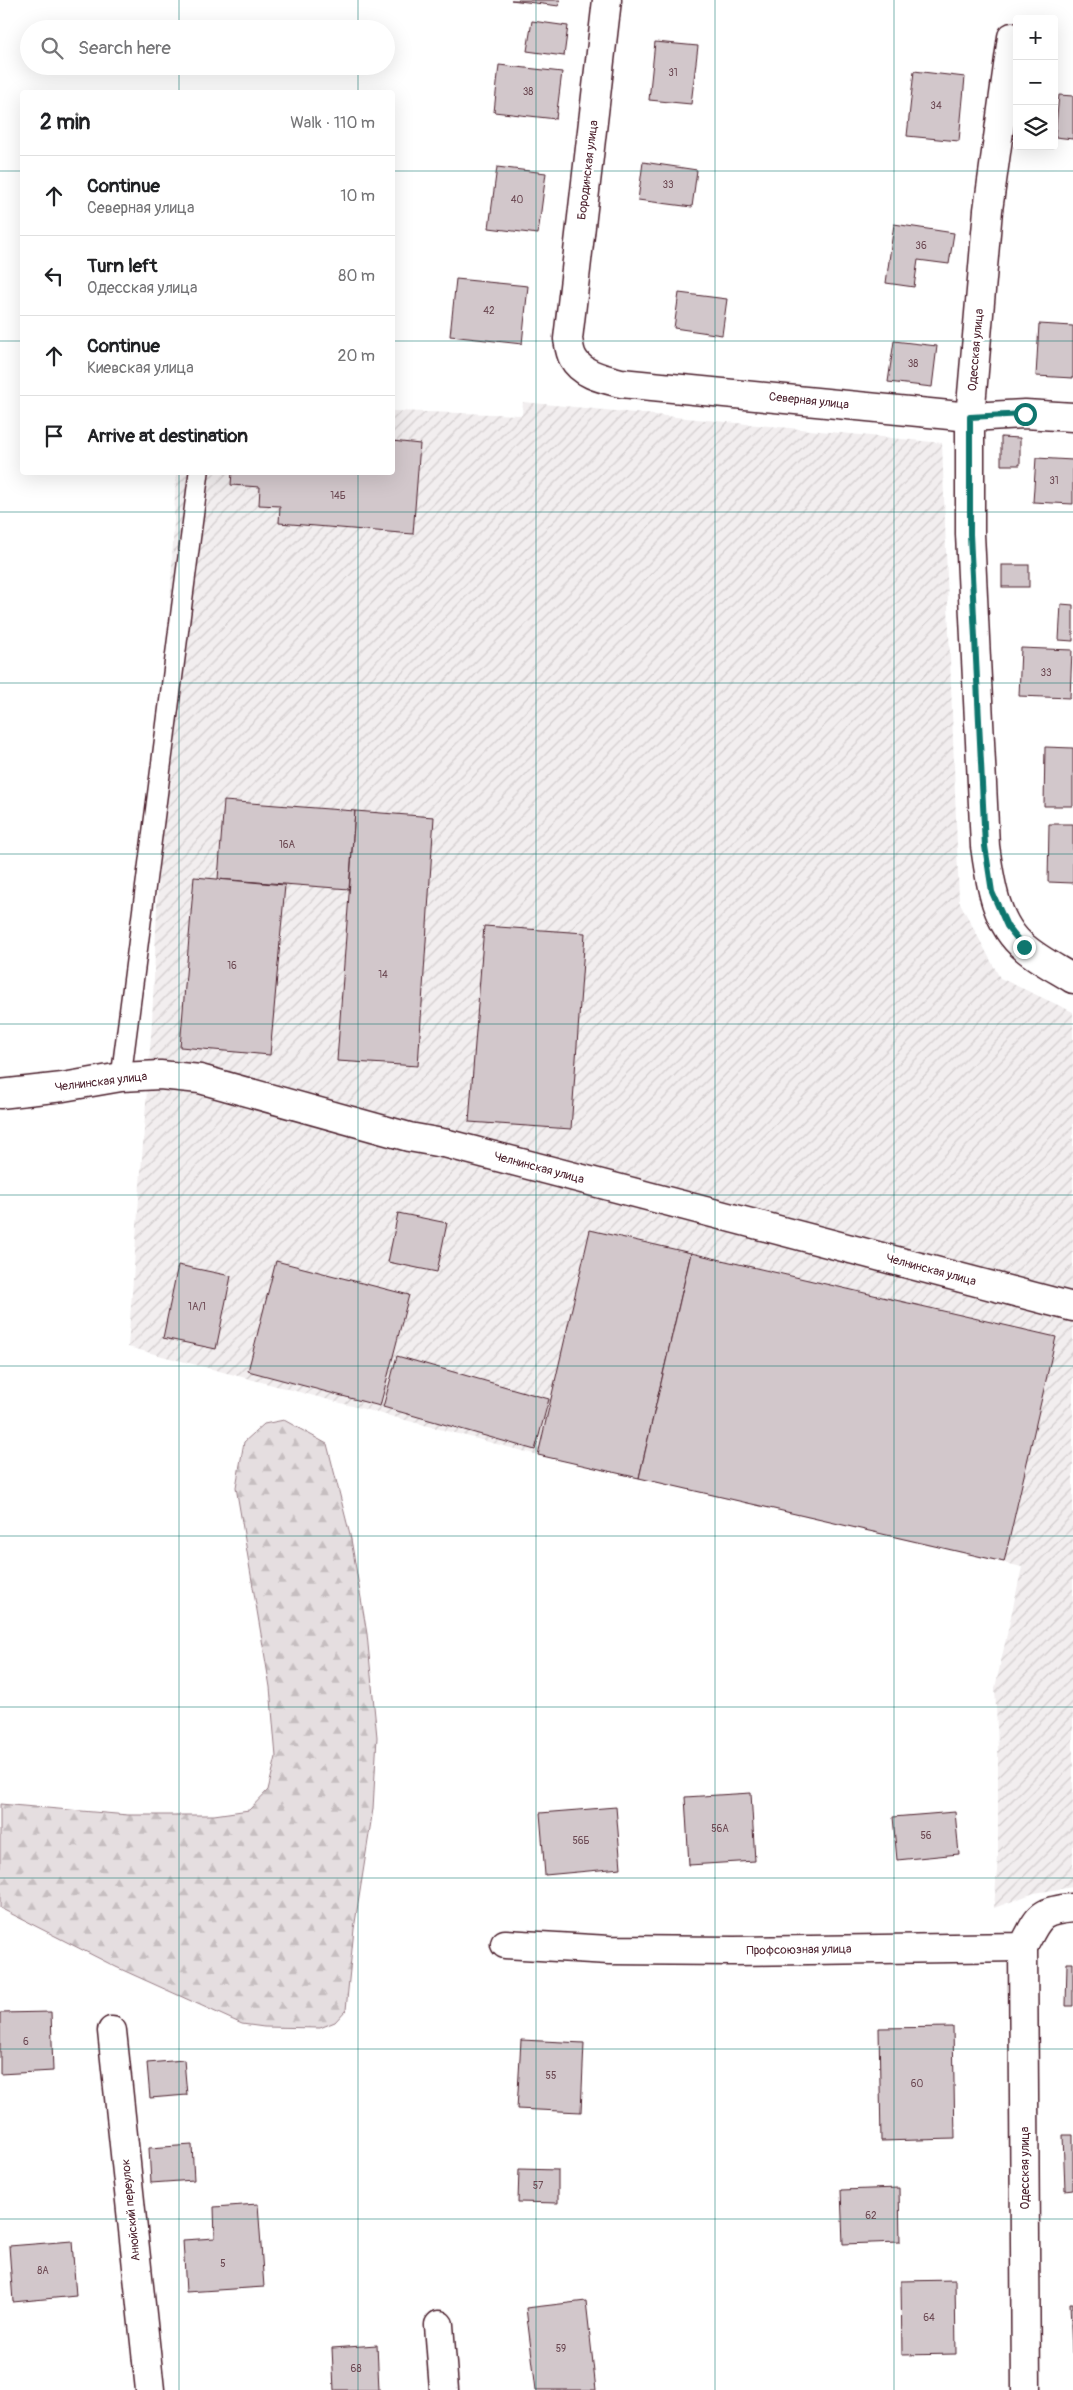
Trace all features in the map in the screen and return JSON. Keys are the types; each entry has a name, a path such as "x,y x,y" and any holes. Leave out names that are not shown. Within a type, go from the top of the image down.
{"street":[{"name":"Бородинская улица","path":"568,339 608,0"},
{"name":"Одесская улица","path":"1012,36 988,210 970,417 970,534 985,846 992,892 1007,926 1024,947 1073,979"},
{"name":"Северная улица","path":"568,339 573,359 586,371 600,378 621,383 970,417 1025,414 1073,417"},
{"name":"Челнинская улица","path":"0,1094 63,1087 121,1077 160,1075 200,1079 409,1137 448,1144 1073,1307"},
{"path":"1024,1947 1039,1917 1053,1910 1073,1908"},
{"name":"Профсоюзная улица","path":"505,1944 609,1950 724,1951 1024,1947"},
{"name":"Одесская улица","path":"1024,1947 1026,2390"},
{"name":"Анюйский переулок","path":"112,2031 150,2390"},
{"path":"440,2326 444,2390"}],"lane":[{"path":"121,1077 199,475"}],"shaded area":[{"path":"523,402 942,443 959,901 1000,978 1073,1012 1073,1887 1034,1893 994,1908 998,1858 998,1747 995,1688 1022,1567 538,1455 128,1347 152,1022 176,475 395,475 395,411 522,415"}],"green space":[{"path":"284,1420 327,1444 351,1539 367,1634 377,1737 373,1809 354,1929 346,2010 335,2022 320,2028 264,2027 242,2024 116,1967 0,1908 0,1804 128,1815 214,1815 249,1810 268,1790 276,1757 270,1687 236,1487 244,1442 264,1424"}],"building":[{"path":"511,0 560,0 559,6"},
{"path":"532,21 568,26 564,56 527,51"},
{"path":"655,42 698,46 691,104 649,100"},
{"path":"499,65 562,72 556,119 494,112"},
{"path":"914,71 965,77 959,141 907,136"},
{"path":"1059,95 1073,96 1073,139 1058,137"},
{"path":"643,162 697,170 692,207 638,200"},
{"path":"497,167 546,173 538,234 489,228"},
{"path":"894,224 954,233 949,264 918,260 914,287 886,283"},
{"path":"456,279 528,286 522,344 450,336"},
{"path":"679,293 727,299 722,335 674,328"},
{"path":"1039,324 1073,326 1073,378 1036,376"},
{"path":"894,341 937,346 932,387 888,382"},
{"path":"1001,437 1020,438 1020,465 1001,465"},
{"path":"395,441 420,444 413,534 279,523 280,506 259,505 260,487 231,485 232,475 395,475"},
{"path":"1036,458 1073,460 1073,504 1033,502"},
{"path":"1002,565 1029,565 1029,587 1002,587"},
{"path":"1061,604 1073,605 1073,641 1059,640"},
{"path":"1021,648 1072,650 1070,698 1019,696"},
{"path":"1045,747 1073,748 1073,806 1044,806"},
{"path":"224,801 355,811 349,889 218,879"},
{"path":"355,811 434,817 418,1066 337,1061"},
{"path":"1049,824 1073,824 1073,883 1048,882"},
{"path":"194,877 285,885 270,1055 180,1047"},
{"path":"484,926 585,933 571,1129 469,1122"},
{"path":"398,1213 447,1223 437,1272 388,1262"},
{"path":"590,1230 691,1253 639,1478 538,1455"},
{"path":"691,1253 1056,1337 1004,1562 639,1478"},
{"path":"276,1261 409,1295 380,1406 248,1371"},
{"path":"178,1265 231,1276 216,1349 163,1338"},
{"path":"397,1356 549,1399 535,1450 383,1407"},
{"path":"751,1793 755,1861 689,1865 685,1797"},
{"path":"616,1807 621,1868 545,1875 540,1813"},
{"path":"955,1812 959,1854 897,1860 893,1817"},
{"path":"1067,1963 1073,1963 1073,2006 1066,2006"},
{"path":"51,2012 53,2071 0,2074 0,2013"},
{"path":"953,2027 955,2139 881,2141 879,2028"},
{"path":"521,2040 584,2043 581,2112 517,2109"},
{"path":"184,2060 187,2095 150,2098 147,2063"},
{"path":"1063,2135 1073,2135 1073,2189 1065,2190"},
{"path":"192,2145 194,2180 151,2183 149,2148"},
{"path":"519,2169 558,2170 558,2203 518,2202"},
{"path":"899,2188 900,2242 843,2244 841,2190"},
{"path":"258,2204 264,2287 186,2292 183,2240 215,2238 214,2207"},
{"path":"72,2241 76,2296 13,2302 9,2246"},
{"path":"955,2280 956,2354 902,2355 901,2281"},
{"path":"586,2301 596,2390 536,2390 526,2308"},
{"path":"1070,2303 1073,2303 1073,2353 1072,2353"},
{"path":"377,2345 379,2390 334,2390 332,2348"}],"route":[{"path":"1024,947 1007,926 992,892 985,846 970,534 970,417 1025,414"}]}
